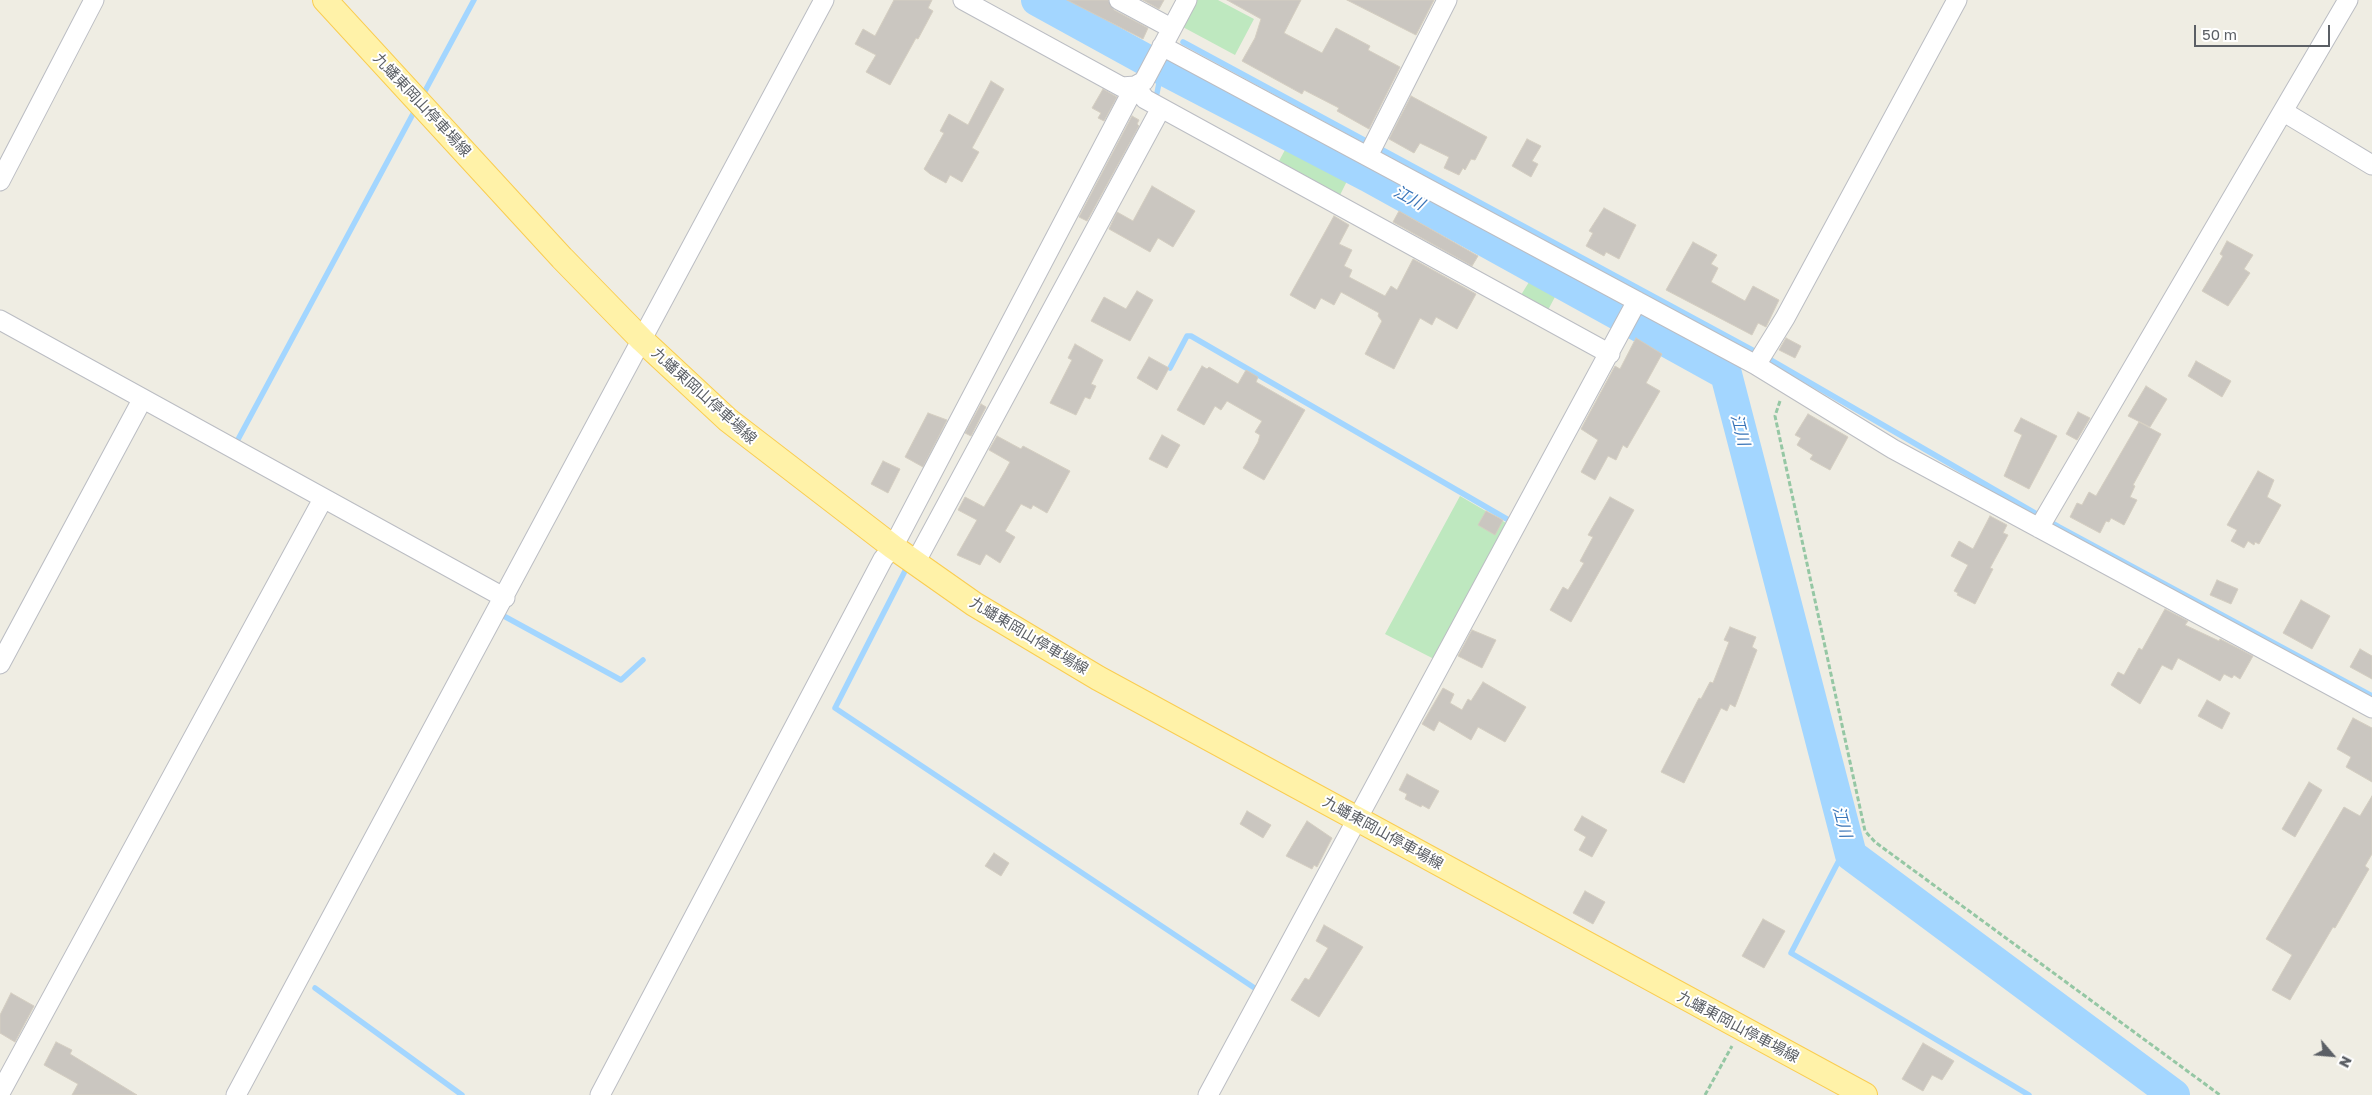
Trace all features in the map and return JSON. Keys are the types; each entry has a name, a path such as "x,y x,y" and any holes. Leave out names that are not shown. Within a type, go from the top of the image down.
{"main road":[{"name":"九蟠東岡山停車場線","path":"325,0 562,258 642,340 728,420 914,563 1024,635 1357,820 1864,1095"}],"street":[{"path":"0,181 94,0"},
{"path":"236,1095 501,596 642,340 824,0"},
{"path":"963,0 1122,87 1140,84"},
{"path":"1119,0 1171,28"},
{"path":"600,1095 883,559 893,547 1186,0"},
{"path":"1371,149 1447,0"},
{"path":"1760,357 1790,310 1957,0"},
{"path":"2042,522 2286,114 2348,0"},
{"path":"1160,50 1371,149 1637,301 1760,357 1789,385 1893,449 2042,522 2372,708"},
{"path":"1140,84 1145,99 1609,348"},
{"path":"914,563 1156,105"},
{"path":"2286,114 2372,166"},
{"path":"1208,1095 1609,348 1637,301"},
{"path":"0,320 140,404 321,503 501,596"},
{"path":"0,664 140,404"},
{"path":"0,1093 321,503"}],"path":[{"path":"1789,385 1778,405 1775,416 1865,831 1875,842 2220,1095"},
{"path":"1705,1095 1742,1028"}],"green space":[{"path":"1196,0 1218,0 1254,19 1235,55 1181,26"},
{"path":"1286,148 1347,181 1340,195 1279,161"},
{"path":"1529,282 1556,295 1548,310 1521,295"},
{"path":"1460,496 1508,524 1434,659 1385,634"}],"building":[{"path":"894,0 932,0 928,8 933,11 890,85 866,72 876,55 855,44 863,29 875,36"},
{"path":"1067,0 1108,0 1114,10 1148,28 1143,39"},
{"path":"1143,0 1164,0 1159,9"},
{"path":"1227,0 1301,0 1284,33 1322,53 1336,28 1370,46 1368,50 1400,67 1369,129 1337,111 1339,108 1304,90 1302,94 1242,61 1255,38 1261,19"},
{"path":"1347,0 1434,0 1416,35"},
{"path":"991,81 1004,89 972,148 979,152 962,182 950,175 946,183 924,169 944,133 940,131 949,114 968,125"},
{"path":"1103,89 1117,97 1104,121 1098,118 1101,113 1092,108"},
{"path":"1411,96 1487,137 1475,160 1471,159 1465,170 1463,168 1459,175 1444,168 1449,157 1420,143 1414,153 1389,139"},
{"path":"1132,116 1139,120 1137,124 1139,126 1087,221 1079,217"},
{"path":"1527,139 1541,146 1532,161 1538,164 1531,177 1512,166"},
{"path":"1152,186 1195,211 1173,247 1158,238 1150,252 1109,229 1117,212 1133,221"},
{"path":"1604,208 1636,225 1619,259 1606,252 1604,256 1586,246 1593,233 1589,231"},
{"path":"1399,211 1478,256 1472,266 1393,222"},
{"path":"1334,216 1349,225 1339,244 1352,250 1344,266 1352,270 1349,277 1385,296 1391,286 1397,290 1413,259 1476,294 1457,329 1436,317 1432,325 1420,318 1394,369 1365,354 1382,321 1378,316 1379,313 1341,292 1334,305 1321,298 1315,309 1290,295"},
{"path":"2227,241 2253,255 2244,269 2250,273 2228,306 2202,291 2223,256 2220,254"},
{"path":"1693,242 1717,255 1711,264 1718,268 1711,282 1745,301 1753,286 1779,300 1766,327 1758,323 1752,335 1666,290"},
{"path":"1137,291 1153,300 1130,341 1091,321 1104,297 1126,309"},
{"path":"1636,338 1662,354 1646,383 1660,391 1627,448 1623,445 1616,460 1608,456 1595,480 1581,472 1598,440 1581,429 1615,366 1620,369"},
{"path":"1786,338 1801,346 1795,358 1779,350"},
{"path":"1075,344 1103,360 1091,384 1096,386 1090,399 1085,397 1076,415 1050,403 1072,360 1068,358"},
{"path":"1149,357 1169,368 1157,390 1137,378"},
{"path":"2196,361 2231,381 2222,397 2188,376"},
{"path":"1202,366 1207,369 1209,367 1238,384 1246,370 1258,377 1256,382 1305,410 1264,480 1243,468 1258,442 1260,435 1255,432 1262,421 1227,401 1221,410 1215,406 1204,425 1177,410"},
{"path":"2146,386 2167,399 2150,427 2128,416"},
{"path":"981,404 986,407 971,436 965,433"},
{"path":"2078,412 2090,418 2077,440 2066,434"},
{"path":"928,413 947,420 923,467 905,457"},
{"path":"1808,414 1848,437 1830,470 1810,459 1813,455 1797,445 1801,438 1795,435"},
{"path":"2021,418 2057,436 2029,489 2004,476 2022,435 2014,431"},
{"path":"2139,422 2161,434 2133,485 2135,486 2130,497 2137,500 2124,525 2111,518 2109,522 2106,521 2100,533 2070,517 2077,503 2082,505 2089,492 2096,496"},
{"path":"1162,435 1180,445 1167,468 1149,459"},
{"path":"997,436 1021,449 1023,446 1070,471 1047,513 1033,505 1031,509 1021,504 1005,531 1015,537 1000,563 986,554 980,565 957,555 977,520 958,510 965,497 984,507 1010,462 989,450"},
{"path":"883,461 900,469 888,493 871,484"},
{"path":"2258,471 2274,480 2267,497 2281,505 2259,544 2255,542 2254,545 2248,541 2244,548 2231,541 2237,530 2227,525"},
{"path":"1610,497 1634,510 1571,622 1550,610 1563,587 1568,590 1584,563 1580,561 1593,537 1588,535"},
{"path":"1486,511 1503,520 1495,535 1478,525"},
{"path":"1990,516 2007,525 2003,533 2008,535 1990,568 1993,569 1975,604 1957,595 1958,593 1954,591 1968,565 1951,556 1959,541 1973,549"},
{"path":"2217,580 2238,589 2231,604 2210,595"},
{"path":"2301,600 2330,616 2312,649 2283,633"},
{"path":"2165,609 2188,621 2185,625 2219,641 2220,639 2253,656 2240,679 2234,675 2232,678 2224,674 2220,681 2178,658 2172,670 2162,665 2140,704 2111,685 2118,672 2124,675 2139,648 2142,650"},
{"path":"1730,627 1756,637 1752,647 1757,650 1735,707 1730,704 1727,711 1721,708 1684,783 1661,772 1699,698 1701,699 1710,682 1713,683 1729,642 1724,640"},
{"path":"1472,630 1496,640 1482,668 1458,656"},
{"path":"2360,649 2372,656 2372,679 2350,667"},
{"path":"1483,682 1526,707 1505,742 1478,727 1471,740 1439,721 1434,731 1422,724 1443,688 1454,694 1450,703 1462,710 1468,699 1471,701"},
{"path":"2207,700 2230,713 2222,729 2198,716"},
{"path":"2353,718 2372,728 2372,782 2346,767 2351,757 2337,749"},
{"path":"1407,774 1439,791 1429,809 1405,799 1407,794 1399,790"},
{"path":"2309,782 2322,790 2295,837 2282,829"},
{"path":"2372,796 2372,854 2365,866 2369,869 2290,1000 2272,990 2292,955 2266,939 2344,807 2360,816"},
{"path":"1247,811 1271,825 1263,838 1240,824"},
{"path":"1582,816 1607,830 1592,857 1579,850 1586,837 1574,830"},
{"path":"1307,821 1332,838 1317,867 1314,865 1312,869 1286,856"},
{"path":"994,853 1009,863 1001,876 985,866"},
{"path":"1585,891 1605,902 1593,924 1573,913"},
{"path":"1763,919 1785,931 1764,968 1742,956"},
{"path":"1324,925 1363,947 1319,1017 1291,1000 1305,978 1309,980 1328,948 1316,941"},
{"path":"11,993 34,1006 15,1042 0,1033 0,1015"},
{"path":"56,1042 72,1050 70,1054 137,1095 72,1095 78,1084 44,1065"},
{"path":"1923,1043 1954,1061 1942,1080 1932,1075 1923,1091 1902,1079"}],"waterway":[{"path":"425,91 474,0"},
{"name":"江川","path":"1037,0 1157,66 1368,176 1726,374 1851,855 2174,1095"},
{"path":"1183,42 1769,359 2059,527 2372,696"},
{"path":"1158,99 1156,98 1162,68"},
{"path":"235,445 414,112"},
{"path":"1170,368 1187,336 1191,336 1512,522"},
{"path":"905,571 835,708 1259,991"},
{"path":"502,615 621,680 643,660"},
{"path":"1848,843 1791,953 2029,1095"},
{"path":"315,988 462,1095"}]}
